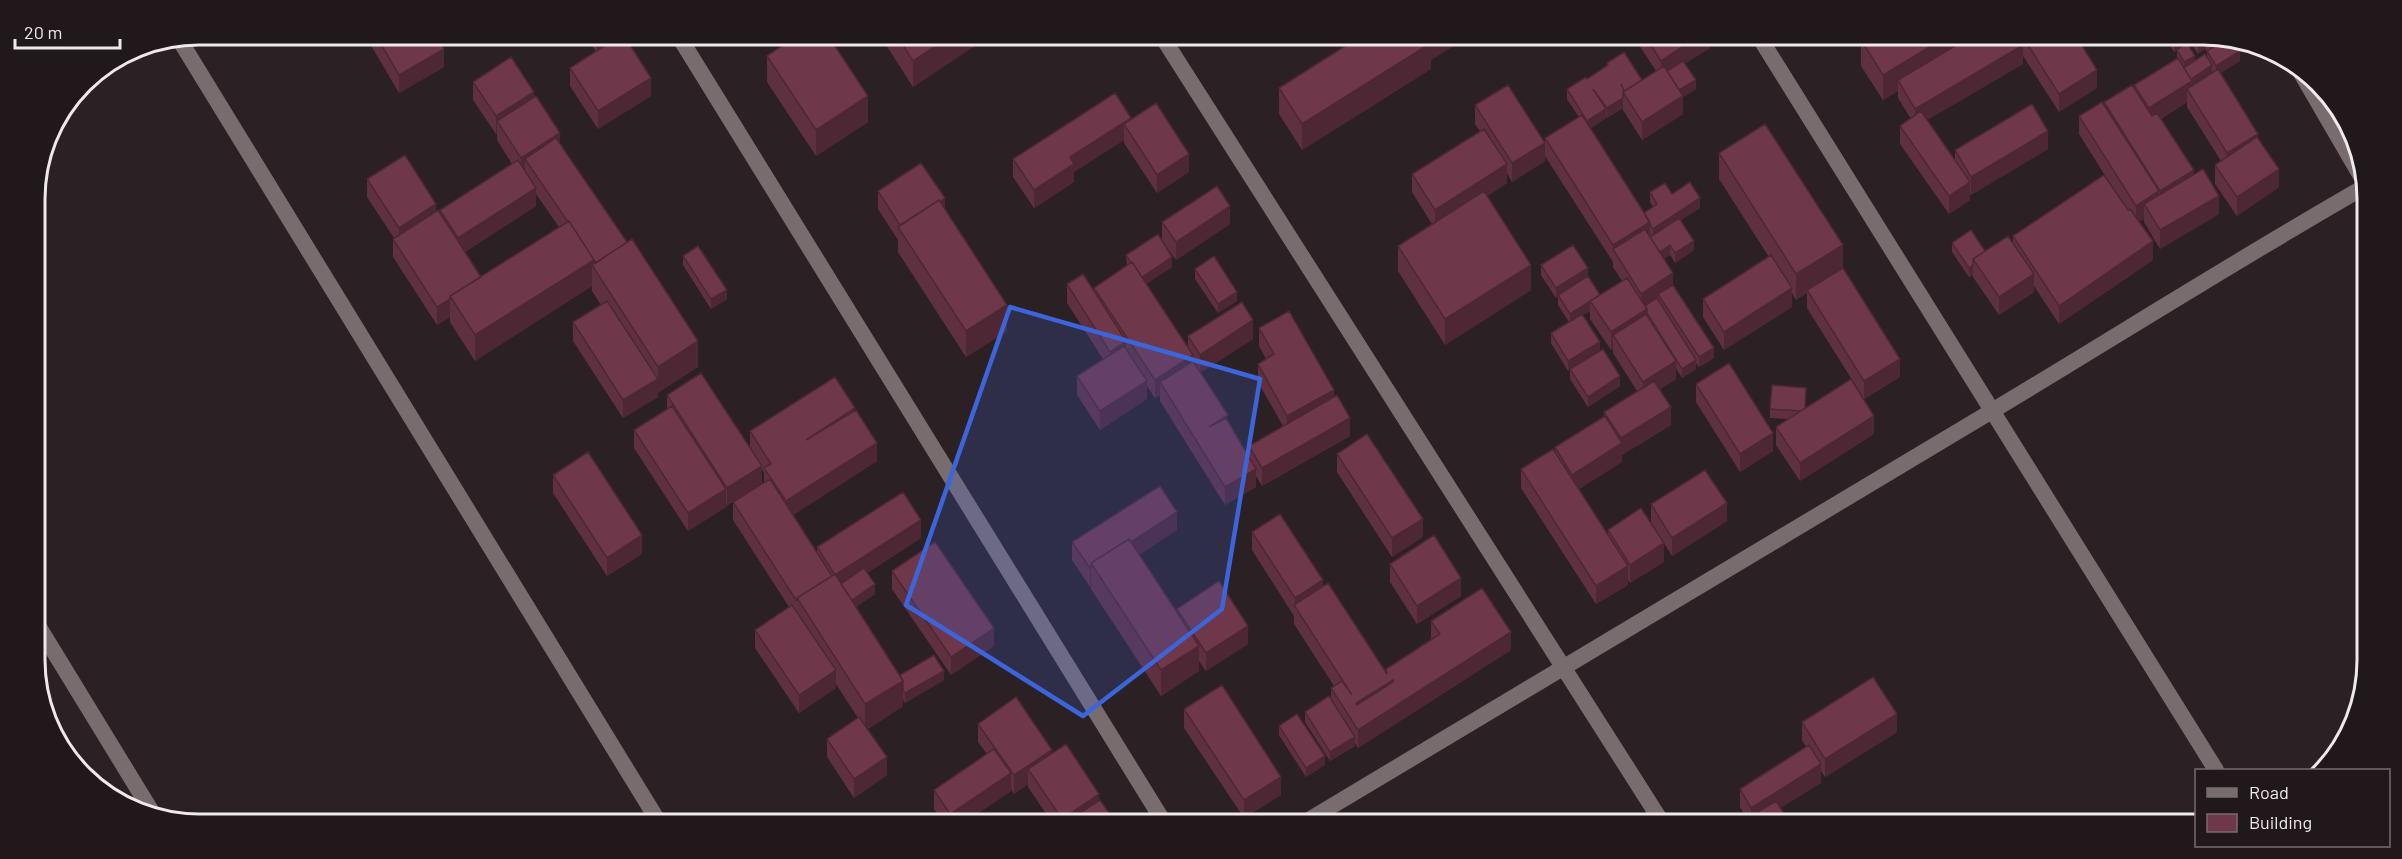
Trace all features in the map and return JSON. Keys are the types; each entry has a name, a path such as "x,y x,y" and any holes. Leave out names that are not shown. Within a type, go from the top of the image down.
{"street":[{"path":"685,45 1160,814"},
{"path":"1168,45 1657,814"},
{"path":"1765,45 2215,769"},
{"path":"182,46 654,814"},
{"path":"2309,87 2353,162"},
{"path":"1318,814 2357,191"},
{"path":"45,637 148,806"}],"highlighted area":[{"path":"1010,307 1260,379 1222,609 1083,716 906,605"}],"building":[{"path":"381,45 442,45 444,49 399,75"},
{"path":"606,45 630,45 651,78 598,111 570,68"},
{"path":"784,45 834,45 868,96 816,130 767,56"},
{"path":"903,45 937,45 913,61"},
{"path":"1347,45 1428,45 1302,124 1279,88"},
{"path":"1651,45 1685,45 1661,61"},
{"path":"1864,45 1933,45 1883,75"},
{"path":"1957,45 2023,45 1915,109 1898,80"},
{"path":"2028,45 2082,45 2097,70 2059,94"},
{"path":"2188,45 2195,56 2184,62 2177,50"},
{"path":"2216,45 2240,51 2216,66 2207,51"},
{"path":"1624,52 1642,80 1623,92 1623,98 1607,108 1593,89 1606,109 1587,121 1567,89 1586,77 1587,79"},
{"path":"2205,54 2212,65 2191,79 2184,68"},
{"path":"511,57 534,92 496,116 473,82"},
{"path":"2178,58 2192,81 2149,108 2134,85"},
{"path":"1683,61 1696,80 1679,90 1667,71"},
{"path":"1664,66 1683,96 1642,122 1623,92"},
{"path":"2218,69 2258,134 2227,153 2187,89"},
{"path":"1508,85 1545,143 1512,163 1475,105"},
{"path":"2132,85 2152,116 2157,113 2194,170 2160,191 2104,102"},
{"path":"1115,93 1131,118 1070,157 1074,164 1034,190 1013,159"},
{"path":"536,96 560,133 521,158 497,121"},
{"path":"2102,102 2159,191 2136,206 2079,116"},
{"path":"1156,103 1189,154 1157,175 1124,124"},
{"path":"2032,104 2048,131 1971,177 1955,150"},
{"path":"1921,111 1970,182 1949,196 1900,126"},
{"path":"1582,115 1650,222 1613,245 1545,138"},
{"path":"1765,124 1843,245 1796,274 1719,153"},
{"path":"1484,129 1507,164 1435,210 1412,174"},
{"path":"2257,137 2279,169 2237,197 2215,165"},
{"path":"556,138 627,242 596,263 525,159"},
{"path":"405,155 436,204 399,228 367,179"},
{"path":"518,160 536,188 458,238 440,210"},
{"path":"921,163 945,198 900,225 878,191"},
{"path":"2203,169 2219,196 2160,230 2144,204"},
{"path":"2104,175 2153,241 2059,306 2013,236"},
{"path":"1690,182 1700,198 1653,229 1644,213 1657,204 1650,192 1665,183 1672,194"},
{"path":"1217,186 1230,206 1176,242 1162,222"},
{"path":"1484,191 1531,265 1445,319 1398,246"},
{"path":"939,200 1007,305 966,331 898,227"},
{"path":"438,210 481,277 437,307 393,239"},
{"path":"1679,218 1694,241 1675,253 1670,245 1660,252 1650,237"},
{"path":"569,221 594,260 475,335 450,296"},
{"path":"1645,229 1673,273 1641,294 1613,249"},
{"path":"1971,230 1985,251 1973,259 1973,265 1969,268 1952,243"},
{"path":"1158,234 1172,257 1142,277 1126,255"},
{"path":"2008,236 2034,274 1999,297 1973,259"},
{"path":"632,239 698,341 658,367 592,265"},
{"path":"1573,245 1588,268 1556,288 1541,265"},
{"path":"698,246 727,290 711,299 683,256"},
{"path":"1771,255 1792,288 1724,332 1703,299"},
{"path":"1214,256 1237,292 1218,304 1195,269"},
{"path":"1132,262 1193,355 1155,380 1094,288"},
{"path":"1843,268 1900,359 1864,381 1807,290"},
{"path":"1083,274 1126,341 1110,352 1067,284"},
{"path":"1588,276 1600,295 1570,314 1558,295"},
{"path":"1627,278 1647,309 1611,332 1590,301"},
{"path":"1673,285 1714,348 1699,357 1658,294"},
{"path":"1657,298 1696,360 1682,369 1647,313 1645,306"},
{"path":"607,301 658,379 623,400 573,322"},
{"path":"1242,302 1253,320 1200,355 1188,336"},
{"path":"1289,311 1334,390 1287,416 1258,364 1274,354 1259,328"},
{"path":"1582,314 1600,342 1568,361 1551,333"},
{"path":"1646,314 1676,361 1643,382 1613,335"},
{"path":"1124,346 1147,381 1100,411 1077,376"},
{"path":"1603,349 1620,376 1588,397 1570,369"},
{"path":"1193,361 1228,415 1209,427 1226,418 1256,469 1225,487 1160,382"},
{"path":"1729,363 1773,433 1740,454 1696,384"},
{"path":"701,373 762,466 727,488 667,395"},
{"path":"835,377 855,408 806,440 856,410 877,443 786,501 764,468 771,464 750,431"},
{"path":"1851,379 1874,416 1800,463 1776,427"},
{"path":"1654,381 1671,407 1621,438 1604,412"},
{"path":"1772,385 1806,388 1805,408 1801,411 1770,409"},
{"path":"1337,395 1350,418 1262,468 1249,446"},
{"path":"672,406 726,489 688,513 634,430"},
{"path":"1605,416 1622,443 1572,475 1555,447"},
{"path":"1367,434 1423,519 1392,538 1337,454"},
{"path":"1553,449 1628,566 1596,586 1521,469"},
{"path":"588,452 642,535 607,558 553,475"},
{"path":"1705,470 1727,503 1672,538 1651,504"},
{"path":"770,479 832,576 796,600 733,502"},
{"path":"1160,486 1177,512 1131,542 1129,539 1091,563 1090,568 1072,542"},
{"path":"903,492 921,520 835,575 817,547"},
{"path":"1641,508 1664,543 1630,565 1608,530"},
{"path":"1280,514 1323,580 1295,598 1252,532"},
{"path":"1434,535 1461,578 1417,606 1390,564"},
{"path":"1129,539 1199,646 1161,670 1091,563"},
{"path":"935,542 994,628 951,657 892,571"},
{"path":"864,568 875,584 852,600 841,584"},
{"path":"835,574 903,681 865,704 797,598"},
{"path":"1219,581 1248,626 1206,653 1177,609"},
{"path":"1328,583 1387,674 1386,669 1440,634 1431,621 1482,588 1511,632 1358,730 1331,688 1342,681 1352,695 1294,605","holes":["1393,680 1357,705 1356,703"]},
{"path":"792,605 836,670 799,695 755,630"},
{"path":"934,655 944,671 905,693 900,675"},
{"path":"1873,677 1897,714 1825,759 1802,722"},
{"path":"1222,685 1281,777 1244,800 1184,709"},
{"path":"1329,696 1355,737 1330,752 1305,712"},
{"path":"1016,697 1052,750 1014,775 978,724"},
{"path":"1297,714 1325,756 1306,768 1279,726"},
{"path":"859,717 887,757 854,779 827,739"},
{"path":"1066,744 1099,794 1069,814 1059,814 1028,769"},
{"path":"1809,745 1821,764 1751,808 1740,789"},
{"path":"994,749 1011,773 950,814 934,790"},
{"path":"1100,800 1110,814 1079,814"},
{"path":"1776,801 1784,814 1755,814"}]}
